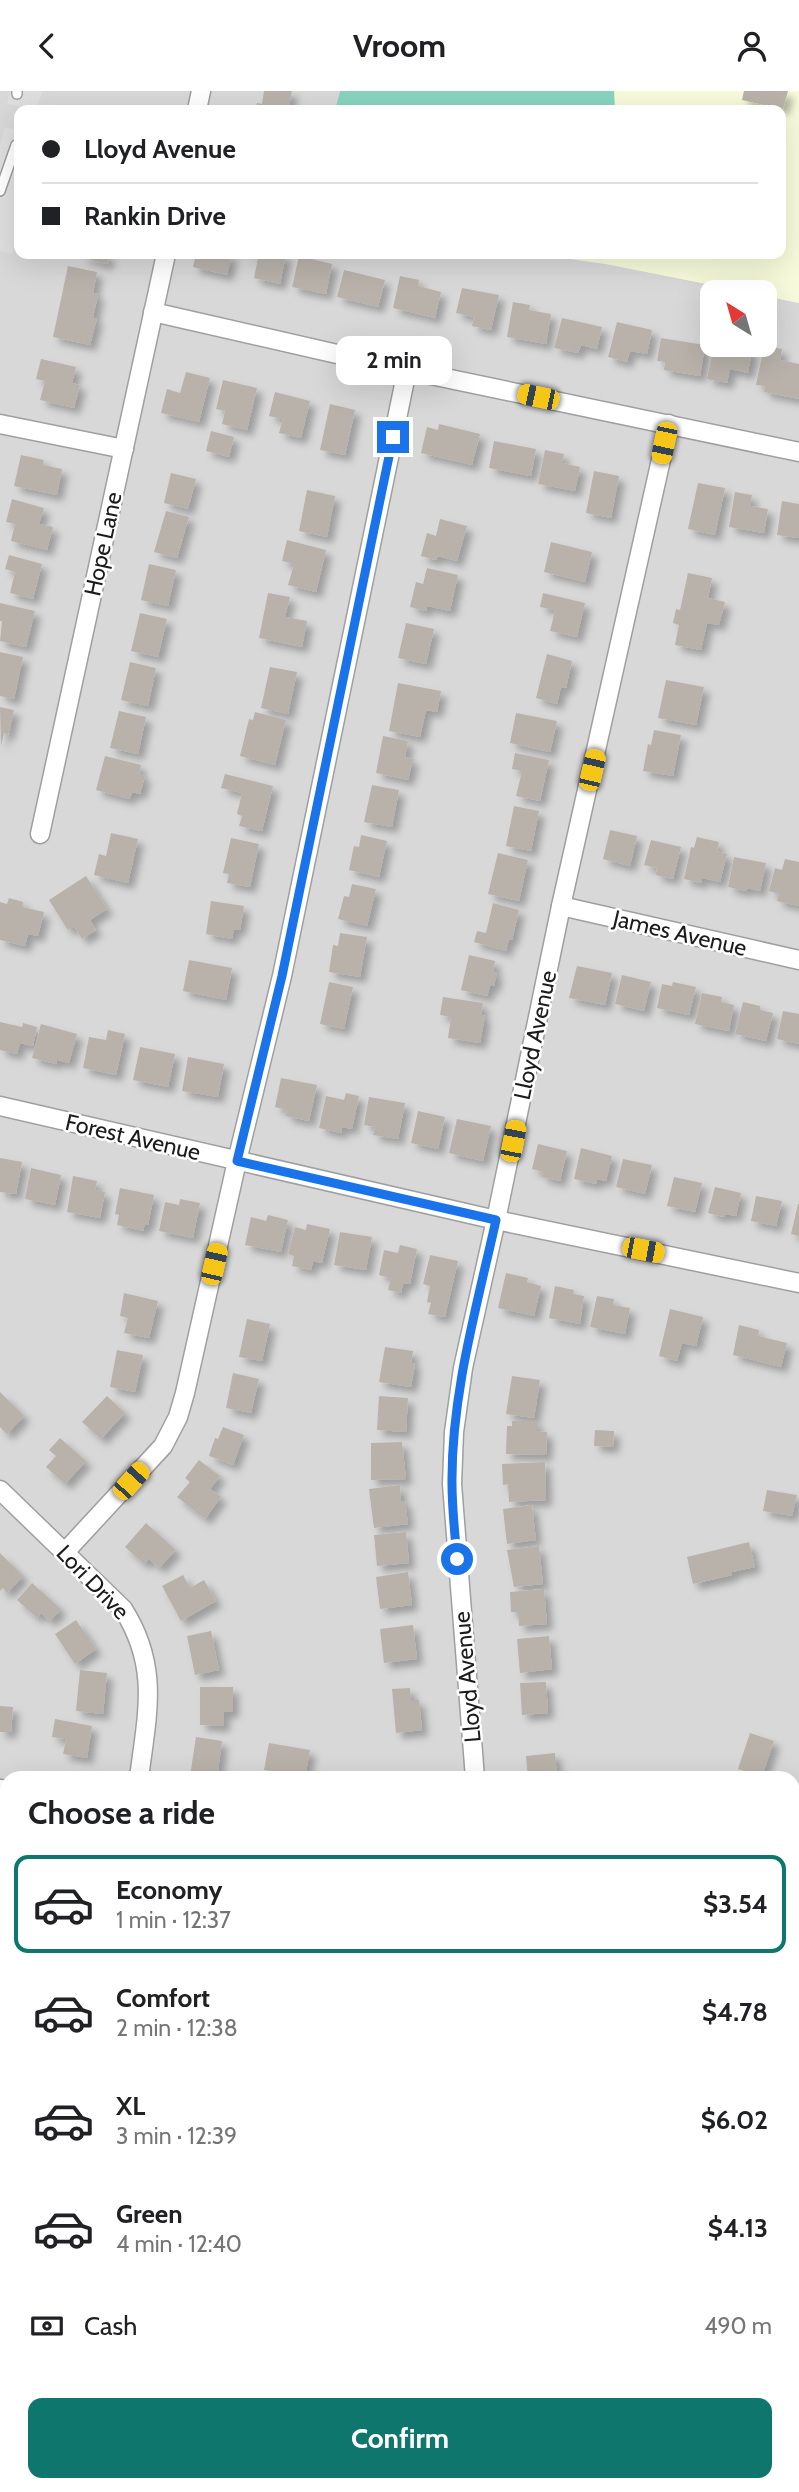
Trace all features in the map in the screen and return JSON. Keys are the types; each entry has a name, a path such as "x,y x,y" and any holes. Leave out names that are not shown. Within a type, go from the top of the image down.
{"street":[{"name":"Hope Lane","path":"40,834 165,259"},
{"path":"153,312 407,370 799,452"},
{"path":"65,1552 163,1446 178,1417 185,1393 282,976 407,370"},
{"path":"0,424 124,449"},
{"name":"Lloyd Avenue","path":"474,1771 452,1484 454,1432 463,1368 561,906 669,424"},
{"name":"James Avenue","path":"561,906 799,960"},
{"name":"Forest Avenue","path":"0,1106 496,1220 799,1283"},
{"name":"Lori Drive","path":"0,1490 123,1609 142,1644 147,1663 149,1697 140,1771"}],"lane":[{"path":"0,191 14,151"}],"shaded area":[{"path":"0,91 340,91 336,105 14,105 14,259 571,259 606,264 700,283 700,357 777,357 777,298 799,303 799,1771 0,1771"},
{"path":"10,91 42,91 38,105 7,104"},
{"path":"340,91 799,91 799,303 777,298 777,280 700,280 700,283 571,259 786,259 786,105 337,105"},
{"path":"5,127 14,130 12,254 0,251 0,146"}],"green space":[{"path":"340,91 614,91 615,105 336,105"}],"building":[{"path":"264,91 292,91 289,105 256,105 262,104"},
{"path":"744,91 788,91 784,105 765,105 742,100"},
{"path":"88,259 108,259 107,264"},
{"path":"195,259 231,259 227,275 193,267"},
{"path":"258,259 285,259 280,284 254,278"},
{"path":"298,259 332,264 326,294 292,287"},
{"path":"68,266 97,272 93,293 98,294 93,318 97,318 90,345 53,337"},
{"path":"344,270 385,280 378,307 337,297"},
{"path":"400,276 419,280 418,286 441,292 435,318 393,308"},
{"path":"462,288 499,295 491,330 472,326 474,317 456,313"},
{"path":"513,302 530,305 529,310 551,314 546,344 507,337"},
{"path":"562,318 602,327 597,349 581,345 578,353 554,348"},
{"path":"617,322 652,330 647,354 630,351 627,362 608,357"},
{"path":"661,338 700,344 700,357 703,357 700,376 664,370 665,362 657,361"},
{"path":"777,348 782,349 780,360 799,364 799,399 764,392 765,386 756,385 762,357 777,357"},
{"path":"712,357 751,357 748,373 730,369 727,383 707,379"},
{"path":"41,359 76,367 72,383 80,385 74,408 40,400 45,381 36,379"},
{"path":"186,372 210,378 199,422 161,413 167,389 180,393"},
{"path":"223,380 257,388 247,430 222,424 225,411 216,409"},
{"path":"275,392 310,401 301,438 279,433 283,419 269,416"},
{"path":"330,404 355,410 345,455 320,450"},
{"path":"439,424 480,434 472,465 421,453 427,427 438,430"},
{"path":"211,431 234,437 229,457 206,451"},
{"path":"494,441 536,449 531,476 489,468"},
{"path":"545,450 564,454 562,463 580,467 575,491 538,484"},
{"path":"21,455 44,460 43,465 62,469 57,495 14,486"},
{"path":"594,471 619,476 611,518 586,513"},
{"path":"171,473 196,479 188,509 164,503"},
{"path":"698,483 725,488 715,535 688,529"},
{"path":"307,490 335,496 327,537 299,531"},
{"path":"735,492 752,495 750,506 768,509 764,533 729,527"},
{"path":"12,499 44,508 39,524 53,527 47,550 11,541 15,524 6,522"},
{"path":"782,501 799,504 799,538 777,535"},
{"path":"166,511 189,517 177,558 154,552"},
{"path":"440,519 467,526 457,561 438,556 436,560 421,556 427,533 436,536"},
{"path":"287,540 326,550 316,592 288,585 294,564 282,561"},
{"path":"551,542 592,552 585,582 544,572"},
{"path":"9,555 42,564 33,599 10,593 15,572 5,569"},
{"path":"149,564 176,570 168,606 141,600"},
{"path":"427,568 458,575 450,611 427,606 426,611 410,607 416,582 423,584"},
{"path":"688,573 712,578 708,598 725,602 719,625 707,623 701,650 675,645 679,625 673,623 676,609 680,610"},
{"path":"268,593 290,597 285,617 307,621 302,647 259,638"},
{"path":"543,593 585,603 577,637 550,631 555,610 540,607"},
{"path":"0,603 35,611 26,647 0,641"},
{"path":"140,613 167,619 158,657 131,651"},
{"path":"406,623 434,629 426,664 398,658"},
{"path":"0,652 23,657 14,699 0,696"},
{"path":"547,654 572,661 566,688 561,687 557,704 536,698"},
{"path":"130,662 156,668 148,706 121,700"},
{"path":"270,667 297,672 288,714 261,708"},
{"path":"666,680 704,687 696,725 658,718"},
{"path":"398,683 441,691 437,712 426,710 420,737 389,731"},
{"path":"0,707 14,710 8,735 4,733 1,746"},
{"path":"119,711 146,717 138,754 110,748"},
{"path":"255,712 286,720 275,765 240,756 249,719 253,720"},
{"path":"516,713 557,721 550,752 510,743"},
{"path":"654,730 681,735 673,776 643,771 648,744 651,745"},
{"path":"383,736 408,741 405,757 413,759 408,780 376,773"},
{"path":"515,753 549,760 540,801 516,796 522,771 512,769"},
{"path":"105,756 141,765 139,774 145,776 140,794 132,792 130,799 96,790"},
{"path":"225,774 273,786 262,831 239,826 242,816 237,814 242,793 221,788"},
{"path":"372,785 399,790 392,827 364,822"},
{"path":"514,806 539,811 531,851 506,846"},
{"path":"610,830 637,836 630,866 603,859"},
{"path":"111,833 138,839 128,883 94,875 99,854 106,856"},
{"path":"361,835 387,841 379,877 349,870 354,846 359,847"},
{"path":"697,837 719,842 717,851 727,854 720,882 702,878 701,883 684,879 691,847 694,848"},
{"path":"231,838 259,844 250,887 227,883 229,874 223,873"},
{"path":"651,840 681,847 673,879 656,875 657,868 644,865"},
{"path":"498,853 528,860 519,901 488,894"},
{"path":"734,857 766,863 760,891 728,887"},
{"path":"785,859 799,862 799,906 777,901 779,894 769,891 775,868 782,870"},
{"path":"86,876 107,909 90,920 96,930 82,939 74,926 68,930 49,900"},
{"path":"352,884 376,889 367,926 338,919 344,896 349,897"},
{"path":"9,898 23,902 22,907 44,912 38,936 28,934 25,946 0,940 0,902 7,904"},
{"path":"211,901 244,906 240,930 234,929 232,939 206,934"},
{"path":"493,903 519,910 512,940 509,939 506,951 474,942 477,931 486,933"},
{"path":"340,933 367,937 360,977 329,972 333,945 338,946"},
{"path":"469,955 495,961 493,972 497,973 494,986 490,986 487,996 461,990"},
{"path":"189,960 232,968 226,1000 183,991"},
{"path":"577,966 612,973 605,1005 569,998"},
{"path":"622,975 651,982 644,1011 615,1004"},
{"path":"329,982 353,987 344,1029 320,1024"},
{"path":"673,982 696,987 689,1015 657,1008 662,984 672,986"},
{"path":"702,993 722,997 721,1002 734,1005 729,1031 695,1024"},
{"path":"443,997 483,1003 481,1015 485,1016 480,1043 448,1038 451,1017 440,1015"},
{"path":"743,1002 773,1013 766,1041 735,1034"},
{"path":"783,1011 799,1014 799,1044 777,1039"},
{"path":"0,1022 37,1027 33,1046 20,1043 17,1054 0,1050"},
{"path":"41,1024 77,1034 69,1063 57,1060 56,1064 32,1058"},
{"path":"108,1030 125,1034 116,1075 83,1068 89,1037 106,1040"},
{"path":"140,1047 175,1054 168,1087 133,1080"},
{"path":"188,1057 224,1064 218,1097 182,1091"},
{"path":"281,1078 317,1085 309,1121 286,1116 287,1110 275,1107"},
{"path":"346,1093 359,1096 352,1129 342,1127 341,1133 319,1128 326,1096 344,1100"},
{"path":"369,1097 405,1103 398,1139 373,1135 375,1127 364,1125"},
{"path":"418,1111 445,1117 438,1149 411,1143"},
{"path":"457,1119 491,1126 483,1161 449,1153"},
{"path":"538,1144 567,1151 560,1181 542,1177 543,1172 532,1169"},
{"path":"581,1148 612,1156 606,1181 597,1179 596,1184 574,1179"},
{"path":"0,1158 22,1162 16,1194 0,1192"},
{"path":"623,1159 652,1165 645,1194 616,1187"},
{"path":"31,1168 61,1175 55,1205 25,1199"},
{"path":"73,1176 97,1181 95,1190 105,1192 100,1218 67,1212"},
{"path":"674,1177 702,1183 695,1212 667,1206"},
{"path":"715,1187 741,1193 736,1216 725,1214 724,1217 708,1213"},
{"path":"120,1188 154,1195 148,1225 145,1224 143,1231 117,1225 119,1215 115,1214"},
{"path":"756,1196 782,1201 776,1226 751,1221"},
{"path":"180,1199 200,1203 193,1238 159,1231 165,1202 179,1205"},
{"path":"799,1204 799,1236 791,1234"},
{"path":"268,1215 288,1220 281,1252 245,1245 251,1217 266,1221"},
{"path":"307,1224 330,1229 322,1263 313,1261 311,1270 292,1266 294,1256 288,1254 295,1227 306,1230"},
{"path":"340,1232 372,1237 366,1270 334,1265"},
{"path":"400,1245 417,1249 410,1284 403,1283 401,1293 388,1290 391,1278 379,1275 384,1250 398,1253"},
{"path":"430,1255 458,1261 445,1317 428,1314 431,1303 427,1302 430,1286 423,1284"},
{"path":"506,1273 528,1278 527,1282 541,1286 534,1316 498,1308"},
{"path":"555,1286 574,1290 573,1294 584,1296 580,1324 549,1318"},
{"path":"124,1293 158,1301 149,1338 124,1333 128,1318 120,1316"},
{"path":"597,1296 614,1299 613,1305 630,1308 625,1334 590,1327"},
{"path":"670,1309 703,1317 696,1346 682,1343 677,1361 659,1356"},
{"path":"247,1319 270,1324 262,1361 239,1357"},
{"path":"739,1325 759,1330 758,1336 787,1343 781,1367 733,1355"},
{"path":"385,1347 413,1351 411,1363 415,1364 411,1387 379,1382"},
{"path":"117,1350 143,1355 135,1392 110,1387"},
{"path":"233,1373 259,1379 251,1413 226,1408"},
{"path":"512,1376 540,1380 534,1418 506,1414"},
{"path":"0,1392 24,1416 7,1434 0,1427"},
{"path":"107,1396 125,1413 101,1439 82,1422"},
{"path":"379,1396 408,1398 406,1432 377,1430"},
{"path":"512,1421 537,1421 537,1431 547,1432 546,1455 506,1454 507,1426 512,1426"},
{"path":"223,1427 244,1435 233,1465 209,1456 215,1438 218,1439"},
{"path":"595,1430 614,1431 613,1447 594,1446"},
{"path":"60,1438 86,1461 65,1484 46,1467 56,1456 49,1450"},
{"path":"402,1442 406,1479 371,1480 371,1443"},
{"path":"199,1460 220,1476 210,1489 221,1497 205,1519 177,1497 190,1482 185,1478"},
{"path":"545,1462 546,1500 509,1502 508,1484 503,1485 502,1464"},
{"path":"400,1485 401,1501 405,1501 408,1524 374,1528 369,1489"},
{"path":"767,1490 797,1495 792,1516 763,1511"},
{"path":"532,1505 536,1540 507,1544 503,1509"},
{"path":"146,1523 176,1550 159,1568 149,1559 144,1564 125,1547"},
{"path":"406,1532 409,1563 377,1566 374,1535"},
{"path":"749,1542 755,1567 693,1584 687,1557"},
{"path":"539,1546 543,1584 514,1587 507,1550"},
{"path":"0,1553 23,1576 7,1593 3,1588 0,1591"},
{"path":"408,1572 412,1605 380,1609 376,1577"},
{"path":"183,1575 190,1588 204,1580 216,1601 181,1621 162,1586"},
{"path":"32,1583 61,1609 50,1621 41,1613 37,1618 17,1600"},
{"path":"544,1589 547,1624 519,1626 518,1612 511,1612 510,1592"},
{"path":"76,1620 96,1649 75,1664 55,1634"},
{"path":"413,1625 417,1659 384,1663 380,1629"},
{"path":"211,1631 219,1670 195,1675 187,1636"},
{"path":"549,1636 552,1669 520,1673 517,1639"},
{"path":"80,1670 107,1673 103,1714 76,1711"},
{"path":"546,1682 548,1713 522,1715 520,1683"},
{"path":"200,1687 233,1687 233,1712 224,1712 224,1726 200,1725"},
{"path":"410,1688 411,1700 419,1700 422,1730 396,1733 392,1689"},
{"path":"0,1706 13,1707 11,1732 0,1732"},
{"path":"55,1719 92,1726 87,1758 63,1754 66,1739 52,1737"},
{"path":"750,1733 774,1741 764,1771 738,1769"},
{"path":"196,1737 222,1741 218,1771 191,1771"},
{"path":"269,1743 310,1750 306,1771 264,1770"},
{"path":"555,1753 556,1771 527,1771 526,1756"}],"route":[{"path":"393,437 282,976 237,1161 496,1220 463,1368 454,1432 452,1484 457,1559"}]}
